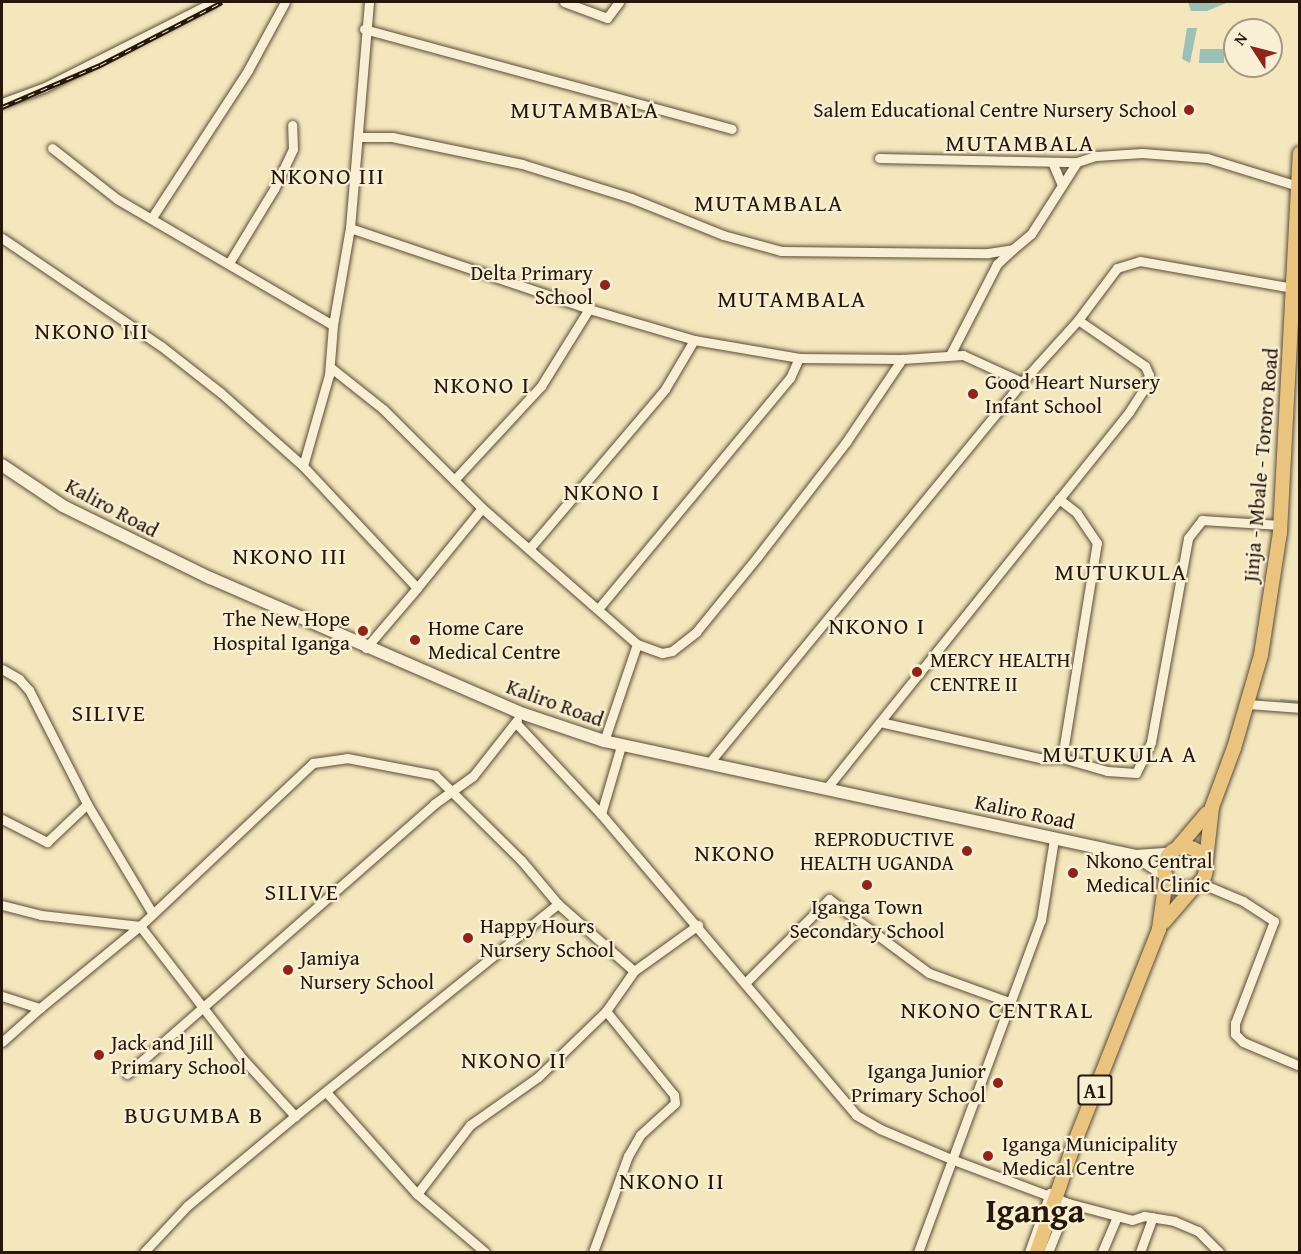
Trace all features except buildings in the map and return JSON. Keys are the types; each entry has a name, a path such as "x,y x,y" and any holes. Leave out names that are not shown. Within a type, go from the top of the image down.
{"main road":[{"name":"Jinja - Mbale - Tororo Road","path":"1206,860 1212,807 1248,704 1267,623 1280,525 1296,331 1293,288 1299,154"},
{"name":"Kaliro Road","path":"2,465 63,506 122,537 518,718 621,746 1136,856 1173,850"},
{"name":"Jinja - Mbale - Tororo Road","path":"1173,850 1212,807"},
{"path":"1173,850 1195,850 1206,860"},
{"name":"A1","path":"1037,1252 1159,929 1165,877 1173,850"},
{"name":"Kaliro Road","path":"1136,856 1165,877"},
{"name":"A1","path":"1159,929 1206,872 1206,860"},
{"path":"1165,877 1185,888 1197,885"}],"street":[{"path":"2,103 45,87 213,2"},
{"path":"153,216 248,70 285,2"},
{"path":"303,466 330,367 333,325 351,228 365,73 364,29 369,2"},
{"path":"564,2 608,18 619,2"},
{"path":"364,29 732,129"},
{"path":"229,263 274,189 292,149 292,125"},
{"path":"359,137 392,137 522,164 631,198 723,235 781,251 988,253 1013,249"},
{"path":"52,148 117,199 153,216 333,325"},
{"path":"879,159 1053,164 1077,162 1096,156 1142,153 1207,158 1298,186"},
{"path":"950,355 997,264 1031,234 1077,162"},
{"path":"1053,164 1062,185"},
{"path":"351,228 589,309 694,340 799,358 902,359 963,355 1022,382"},
{"path":"2,238 161,346 303,466 417,588"},
{"path":"709,763 1022,382 1078,320 1117,268 1127,262 1293,288"},
{"path":"455,479 541,386 589,309"},
{"path":"826,789 1130,412 1149,375 1145,366 1078,320"},
{"path":"529,549 665,389 694,340"},
{"path":"598,609 790,378 799,358"},
{"path":"330,367 383,409 482,508 637,644 662,653 672,651 696,632 846,442 902,359"},
{"path":"1059,499 1084,520 1097,543 1062,758"},
{"path":"366,648 482,508"},
{"path":"880,722 1040,758 1062,758 1107,771 1136,773 1151,742 1188,538 1202,520 1280,525"},
{"path":"604,741 637,644"},
{"path":"2,669 19,679 29,690 87,804 151,911"},
{"path":"1248,704 1299,708"},
{"path":"127,1074 203,1010 435,804 454,792 488,761 518,718 698,925 856,1115 880,1129 951,1159 1058,1197 1132,1220 1153,1217 1198,1231 1219,1252"},
{"path":"602,814 621,746"},
{"path":"2,1042 140,926 151,911 313,763 346,758 418,769 435,775 454,792 558,904 634,971"},
{"path":"2,819 47,842 87,804"},
{"path":"918,1252 1041,920 1054,839"},
{"path":"1197,885 1243,901 1274,921 1235,1023 1235,1034 1243,1042 1299,1066"},
{"path":"745,983 829,899 929,973 1009,1002"},
{"path":"148,1251 187,1206 558,904"},
{"path":"2,905 41,915 140,926 203,1010 295,1116"},
{"path":"417,1194 470,1125 538,1077 606,1011 634,971 698,925"},
{"path":"2,996 40,1008"},
{"path":"593,1252 628,1156 640,1135 675,1103 674,1095 606,1011"},
{"path":"327,1093 417,1194 485,1252"},
{"path":"1029,1252 1058,1197"},
{"path":"1048,1252 1058,1197"},
{"path":"1102,1252 1117,1216"},
{"path":"1140,1252 1153,1217"}],"water":[{"path":"1188,2 1229,2 1207,11 1191,11"},
{"path":"1187,28 1197,28 1190,63 1182,59"},
{"path":"1200,49 1223,49 1223,63 1199,63"}],"waterway":[{"path":"1281,700 1300,702"}],"railway":[{"path":"2,107 100,65 222,2"}],"place":[{"name":"Salem Educational Centre Nursery School","path":"1189,110"},
{"name":"Delta Primary School","path":"605,285"},
{"name":"Good Heart Nursery Infant School","path":"973,394"},
{"name":"The New Hope Hospital Iganga","path":"363,631"},
{"name":"Home Care Medical Centre","path":"415,640"},
{"name":"MERCY HEALTH CENTRE II","path":"917,672"},
{"name":"REPRODUCTIVE HEALTH UGANDA","path":"967,851"},
{"name":"Nkono Central Medical Clinic","path":"1073,873"},
{"name":"Iganga Town Secondary School","path":"867,885"},
{"name":"Happy Hours Nursery School","path":"468,938"},
{"name":"Jamiya Nursery School","path":"288,970"},
{"name":"Jack and Jill Primary School","path":"99,1055"},
{"name":"Iganga Junior Primary School","path":"998,1083"},
{"name":"Iganga Municipality Medical Centre","path":"988,1156"}],"district":[{"name":"MUTAMBALA","path":"585,110"},
{"name":"MUTAMBALA","path":"1020,143"},
{"name":"NKONO III","path":"328,176"},
{"name":"MUTAMBALA","path":"769,203"},
{"name":"MUTAMBALA","path":"792,299"},
{"name":"NKONO III","path":"92,331"},
{"name":"NKONO I","path":"482,385"},
{"name":"NKONO I","path":"612,492"},
{"name":"NKONO III","path":"290,556"},
{"name":"MUTUKULA","path":"1121,572"},
{"name":"NKONO I","path":"877,626"},
{"name":"SILIVE","path":"109,713"},
{"name":"MUTUKULA A","path":"1120,754"},
{"name":"NKONO","path":"735,853"},
{"name":"SILIVE","path":"302,892"},
{"name":"NKONO CENTRAL","path":"997,1010"},
{"name":"NKONO II","path":"514,1060"},
{"name":"BUGUMBA B","path":"194,1115"},
{"name":"NKONO II","path":"672,1181"},
{"name":"Iganga","path":"1035,1211"}]}
